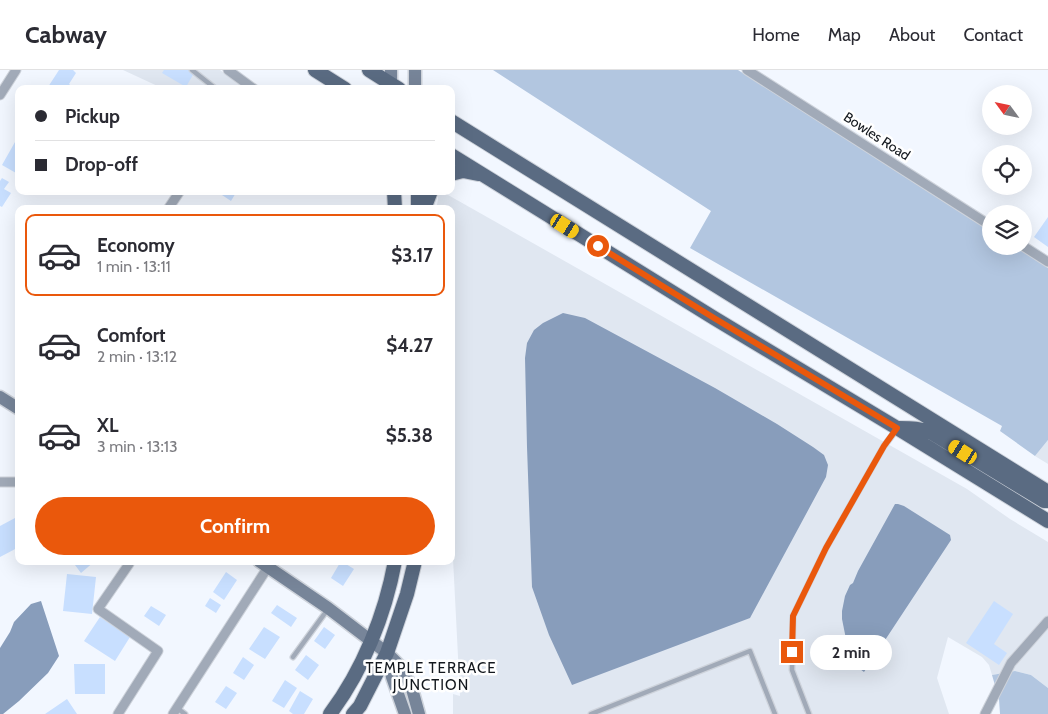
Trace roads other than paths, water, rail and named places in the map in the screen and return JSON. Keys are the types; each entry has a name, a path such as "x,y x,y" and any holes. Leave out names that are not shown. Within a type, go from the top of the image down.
{"main road":[{"path":"315,70 339,85"},
{"path":"369,70 393,83"},
{"path":"455,123 1048,492"},
{"path":"455,157 714,318 1048,521"},
{"path":"455,173 463,171 483,174"},
{"path":"897,428 923,429 932,433 1044,501 1048,501"},
{"path":"330,714 359,666 370,641 385,602 394,565"},
{"path":"353,714 360,706 387,653 407,594 414,565"}],"street":[{"path":"0,95 16,70"},
{"path":"228,70 246,85"},
{"path":"415,70 415,85"},
{"name":"Bowles Road","path":"747,70 982,220"},
{"path":"1032,252 1048,262"},
{"path":"0,397 15,406"},
{"path":"0,482 15,482"},
{"path":"118,714 158,651 98,609 129,565"},
{"path":"175,711 262,565"},
{"path":"264,565 328,608 387,653 402,668 412,689 419,714"},
{"path":"985,714 1011,662 1048,621"},
{"path":"387,653 392,677 405,714"}],"lane":[{"path":"192,70 211,85"},
{"path":"809,714 792,670 793,616 826,548 884,446 897,428"},
{"path":"293,657 328,608"},
{"path":"591,714 750,651 775,714"},
{"path":"175,711 185,714"}],"district":[{"name":"TEMPLE TERRACE JUNCTION","path":"431,676"}]}
